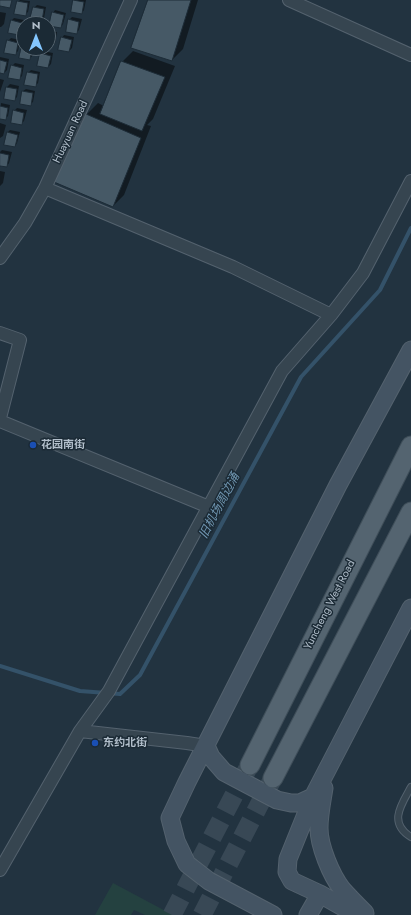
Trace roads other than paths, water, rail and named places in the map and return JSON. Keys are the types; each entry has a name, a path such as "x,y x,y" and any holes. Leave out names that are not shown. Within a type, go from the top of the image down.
{"main road":[{"path":"273,915 210,881 187,864 176,841 170,818 338,486 411,350"},
{"name":"Yuncheng West Road","path":"250,765 411,446"},
{"path":"273,778 411,512"},
{"path":"357,915 320,894 292,881 287,872 288,859 313,797 411,608"},
{"path":"206,746 211,757 224,772 277,800 300,803 313,797"},
{"path":"327,770 319,828 320,838 332,872 341,888 367,915"},
{"path":"308,915 320,894"}],"street":[{"name":"Huayuan Road","path":"0,258 25,222 45,188 131,0"},
{"path":"289,0 411,55"},
{"path":"0,870 80,731 109,691 282,372 331,315 363,274 411,181"},
{"path":"45,188 233,267 331,315"},
{"path":"0,333 20,340 0,418"},
{"path":"0,421 209,507"},
{"path":"80,731 206,746"}],"lane":[{"path":"411,787 400,808 398,820 403,832 411,837"}],"waterway":[{"name":"旧机场周边涌","path":"0,666 80,691 120,694 140,675 301,377 380,290 411,228"}],"tunnel":[{"path":"172,915 249,766"},
{"path":"202,915 273,778"}],"place":[{"name":"花园南街","path":"33,445"},
{"name":"东约北街","path":"95,743"}]}
